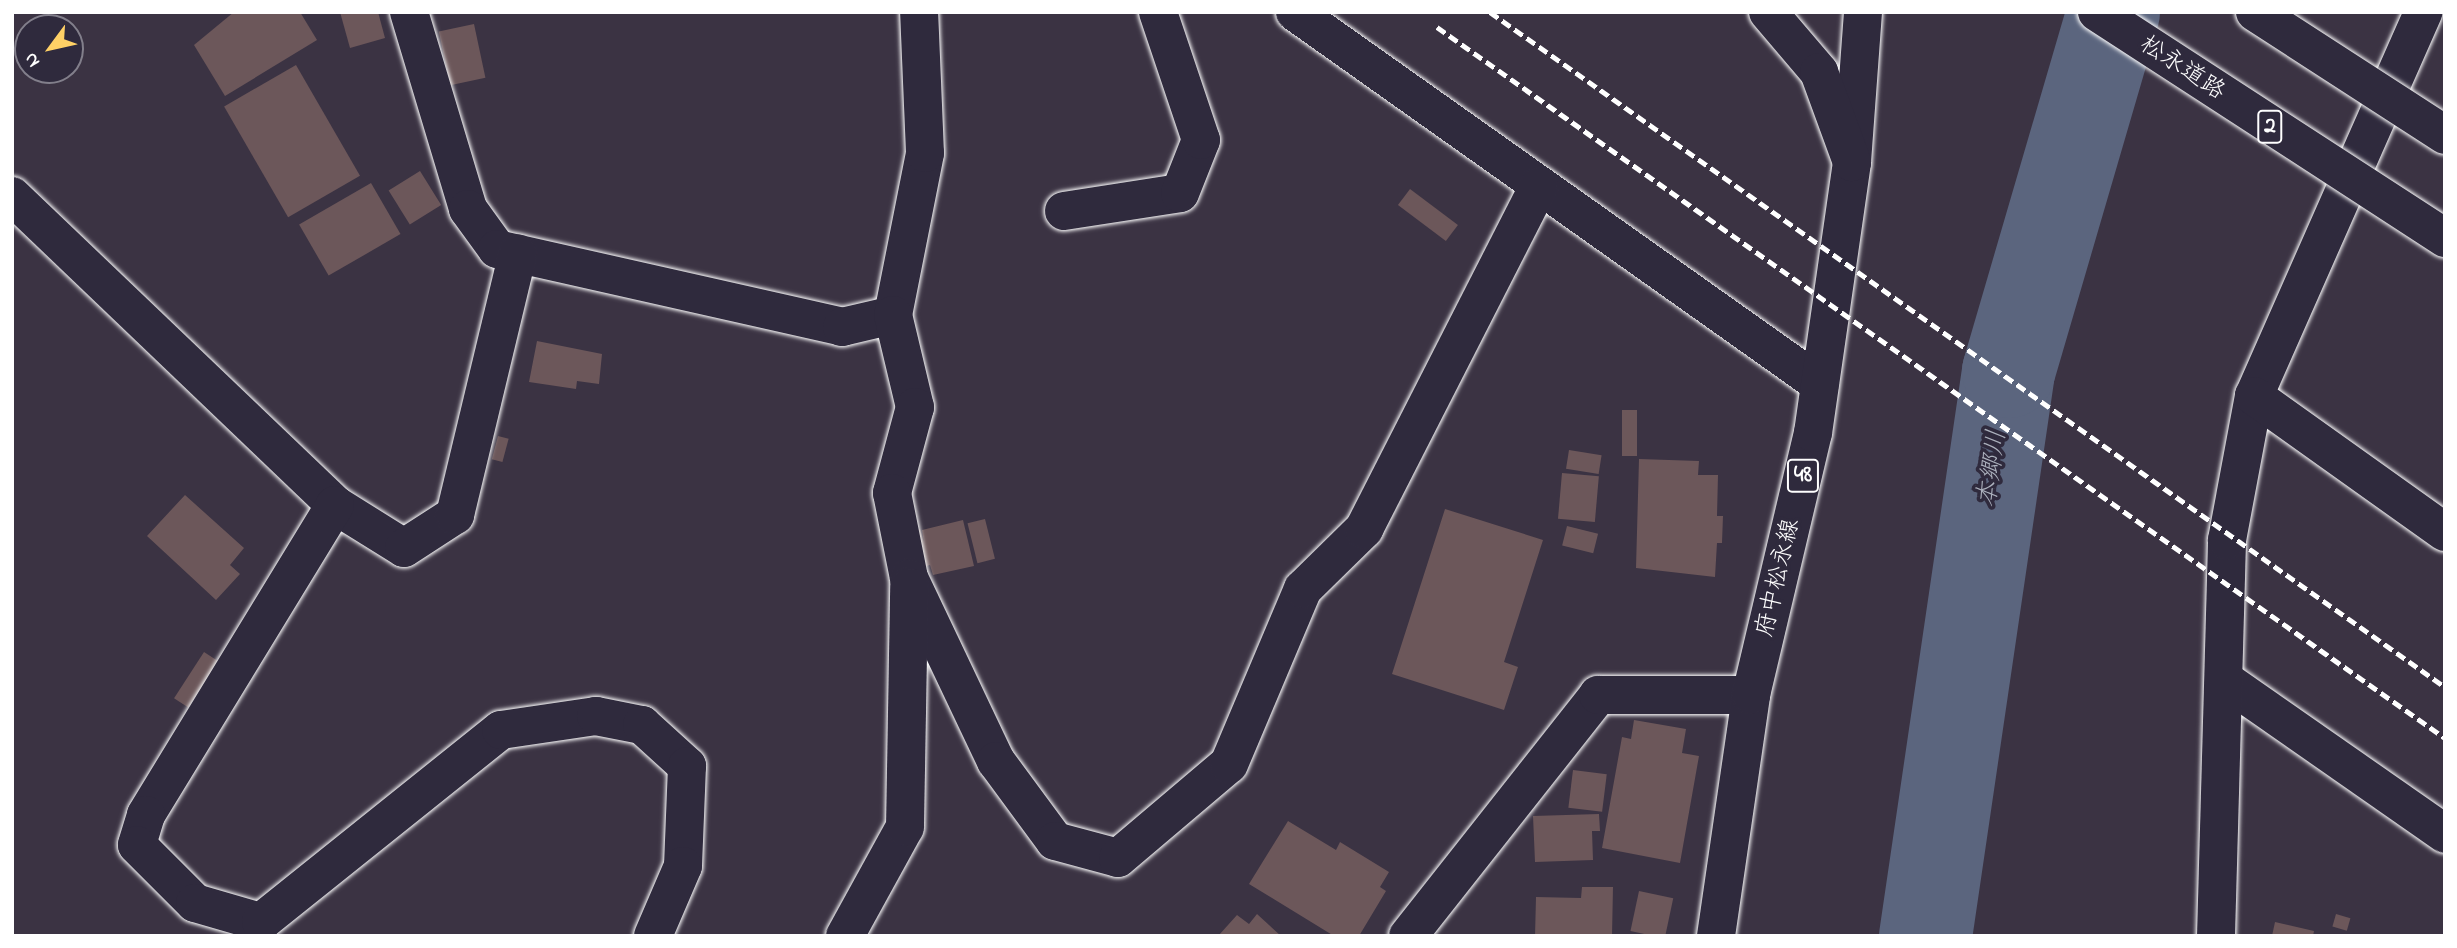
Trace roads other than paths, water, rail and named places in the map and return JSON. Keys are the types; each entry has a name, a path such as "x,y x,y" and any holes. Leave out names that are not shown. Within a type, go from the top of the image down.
{"main road":[{"path":"409,12 468,209 497,249 842,327 893,315"},
{"path":"845,936 905,827 909,578 892,493 915,407 893,315 925,153 919,12"},
{"path":"1064,211 1180,193 1201,140 1158,12"},
{"path":"1295,12 1820,384"},
{"path":"1768,12 1819,72 1852,162"},
{"name":"府中松永線","path":"1716,936 1751,695 1813,433 1852,162 1863,12"},
{"name":"松永道路","path":"2097,12 2445,238"},
{"path":"2255,12 2445,135"},
{"path":"2216,936 2226,681 2227,540 2254,396 2423,12"},
{"path":"909,578 996,761 1055,841 1118,858 1228,764 1303,589 1364,529 1539,186"},
{"path":"12,196 335,505 404,548 455,515 518,253"},
{"path":"2254,396 2445,532"},
{"path":"335,505 146,815 137,845 195,903 261,922 501,730 596,716 642,725 687,766 683,866 653,936"},
{"path":"2226,681 2437,817"},
{"path":"1408,936 1598,695 1751,695"}],"waterway":[{"name":"本郷川","path":"1925,936 2008,371 2113,12"}],"railway":[{"path":"1490,12 2445,687"},
{"path":"1437,27 2445,738"}]}
